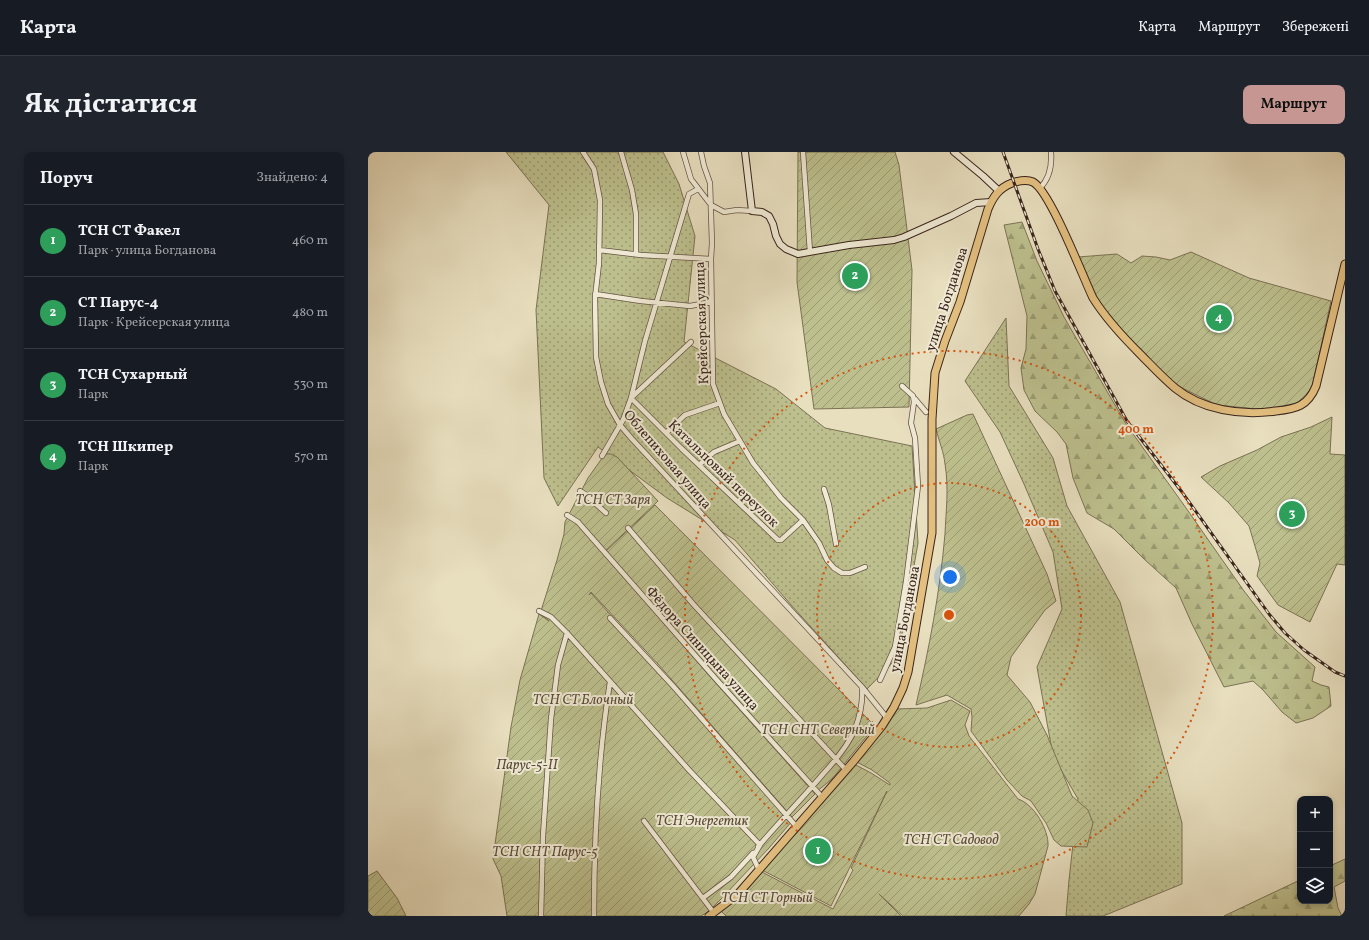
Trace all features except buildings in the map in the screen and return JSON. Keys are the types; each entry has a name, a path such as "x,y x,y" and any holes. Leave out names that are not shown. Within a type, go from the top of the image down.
{"main road":[{"name":"улица Богданова","path":"711,914 738,894 846,770 887,718 903,688 908,672 930,546 932,520 932,419 935,373 960,302 991,202 999,191 1007,185 1025,180 1032,182 1040,188"},
{"path":"1040,188 1056,216 1093,298 1101,311 1123,337 1176,388 1195,400 1215,408 1243,412 1268,412 1287,410 1306,403 1316,386 1345,264"}],"street":[{"name":"Облепиховая улица","path":"583,152 594,169 600,200 599,250 595,294 596,357 601,382 608,404 620,425 862,687 887,718"},
{"path":"621,152 632,190 636,214 636,254"},
{"path":"683,152 692,179 711,205 724,212 737,210 762,212 769,216 780,244 786,249 798,254 894,240 951,216 976,203 991,202"},
{"name":"Крейсерская улица","path":"701,152 710,184 713,384 724,414 753,463 781,498 803,520 819,543 827,560 834,568 842,573 850,573 865,567"},
{"path":"745,152 752,211"},
{"path":"803,152 810,252"},
{"path":"954,152 999,191"},
{"path":"1040,188 1048,177 1051,152"},
{"path":"602,456 620,425 631,398 656,303 689,194 698,189"},
{"path":"599,250 670,257 711,259"},
{"path":"595,294 656,303 690,306 711,302"},
{"path":"631,398 691,342"},
{"path":"902,386 913,396 926,412"},
{"path":"880,680 895,647 913,536 918,486 915,438 911,423 914,402 913,396"},
{"name":"Катальповый переулок","path":"631,398 778,540 781,540 803,520"},
{"path":"666,433 685,415 720,403"},
{"path":"699,465 714,452 740,441"},
{"path":"824,488 829,504 836,544"},
{"path":"580,490 606,513"},
{"name":"Фёдора Синицына улица","path":"567,515 578,522 710,672 814,786 822,797"},
{"path":"628,528 694,605 835,760 846,770"},
{"path":"539,611 552,617 689,770 760,845"},
{"path":"610,618 673,686 796,826"},
{"path":"541,916 543,836 551,719 558,665 567,633"},
{"path":"594,916 596,836 602,728 610,682"},
{"path":"703,898 724,884 731,877 814,786 835,760 850,740 855,729 863,699 862,687"},
{"path":"644,821 703,898 711,914"},
{"path":"759,870 753,857 760,845"}],"green space":[{"path":"506,152 663,152 679,184 695,236 684,342 776,389 825,428 912,446 918,543 898,657 867,689 735,540 667,498 598,447 558,506 544,478 536,310 549,205"},
{"path":"798,152 895,152 899,165 912,270 909,407 814,409 797,282"},
{"path":"1022,222 1037,261 1064,317 1126,424 1244,591 1276,632 1315,667 1312,681 1329,687 1331,706 1313,718 1296,723 1282,712 1253,681 1224,687 1192,624 1176,588 1114,529 1087,513 1073,478 1066,444 1057,432 1035,411 1024,390 1021,368 1026,349 1027,316 1004,225"},
{"path":"1191,252 1249,278 1331,301 1312,387 1302,401 1287,407 1257,409 1217,405 1178,386 1124,335 1095,298 1078,257 1117,254 1131,263 1142,256 1170,260"},
{"path":"1006,318 1009,386 1053,458 1067,506 1120,602 1182,823 1182,884 1103,916 1066,916 1078,799 1053,756 1037,667 1062,609 1053,552 1000,432 965,381"},
{"path":"973,414 1047,574 1056,601 1045,610 1011,657 1007,675 1030,702 1047,735 1072,796 1088,810 1093,823 1087,847 1061,846 1054,840 1046,823 1031,801 1022,796 1007,780 971,731 971,709 947,695 916,705 934,620 945,534 947,482 944,456 936,429 967,415"},
{"path":"1332,417 1330,454 1345,455 1345,565 1337,564 1310,622 1278,605 1257,576 1260,563 1249,526 1229,503 1201,477 1220,466 1257,450 1281,437 1311,427"},
{"path":"605,454 611,454 617,457 658,501 603,553 713,680 815,794 792,817 658,664 591,592 589,595 591,593 793,820 722,898 708,912 701,916 507,916 501,876 493,859 511,727 520,680 539,614 549,621 540,614 557,560 564,534 565,522 588,478"},
{"name":"ТСН СНТ Северный","path":"655,505 875,726 832,779 816,792 606,551"},
{"name":"ТСН СТ Садовод","path":"951,700 970,711 965,725 969,736 1018,799 1030,806 1035,812 1046,833 1048,846 1035,894 1019,916 903,916 879,894 901,916 726,916 721,911 762,872 833,909 853,870 851,868 887,791 831,906 762,870 854,764 890,785 890,783 872,770 855,761 895,709 927,708"},
{"path":"1345,859 1345,881 1334,887 1338,908 1342,916 1224,916 1297,881 1297,904 1333,904 1333,865"},
{"path":"377,871 397,898 406,916 368,916 368,876"}],"railway":[{"path":"1003,152 1038,249 1055,291 1127,421 1182,492 1269,614 1285,633 1304,650 1335,672 1345,676"}],"place":[{"name":"СТ Парус-4","path":"855,276"},
{"name":"ТСН Шкипер","path":"1219,318"},
{"name":"ТСН Сухарный","path":"1292,514"},
{"name":"ТСН СТ Факел","path":"818,851"}],"park label":[{"name":"ТСН СТ Заря","path":"613,499"},
{"name":"ТСН СТ Блочный","path":"583,699"},
{"name":"Парус-5-II","path":"527,764"},
{"name":"ТСН Энергетик","path":"702,820"},
{"name":"ТСН СНТ Парус-5","path":"545,851"},
{"name":"ТСН СТ Горный","path":"767,897"}]}
